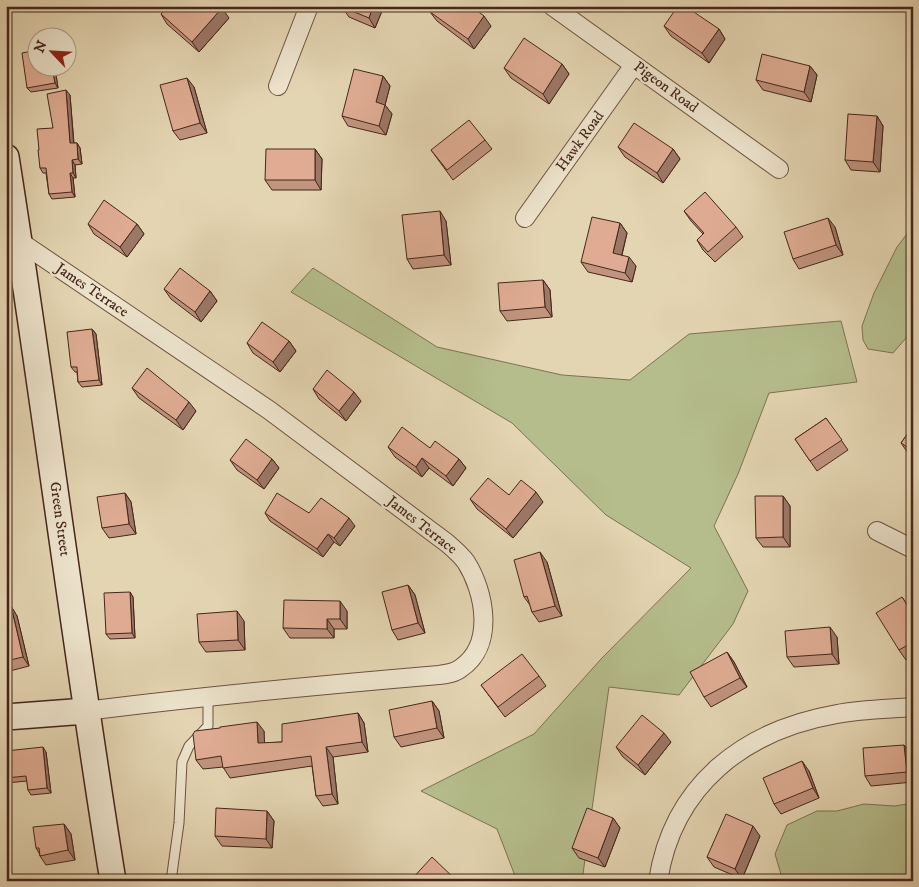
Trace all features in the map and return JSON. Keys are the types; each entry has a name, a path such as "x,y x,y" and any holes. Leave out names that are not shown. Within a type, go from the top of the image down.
{"street":[{"path":"278,86 309,6"},
{"name":"Pigeon Road","path":"552,6 779,169"},
{"name":"Hawk Road","path":"525,218 634,65"},
{"name":"Green Street","path":"6,157 47,425 86,711 114,881"},
{"name":"James Terrace","path":"19,241 301,433 448,542 470,569 483,607 483,635 476,651 467,663 457,671 439,675 295,687 86,711"},
{"path":"877,531 913,549"},
{"path":"658,881 666,847 687,804 707,778 744,747 773,732 812,719 838,714 913,707"},
{"path":"6,717 86,711"}],"lane":[{"path":"171,881 179,823 182,762 189,746 208,726 208,696"}],"green space":[{"path":"913,226 913,330 893,353 868,349 863,340 862,326 874,293 897,247"},
{"path":"313,268 437,347 562,375 630,380 689,334 841,321 857,382 769,393 738,474 714,526 748,591 733,624 679,695 609,687 582,881 517,881 497,829 421,791 534,734 601,659 691,568 606,515 512,423 291,292"},
{"path":"913,803 913,881 783,881 775,854 787,825 817,811 837,811 864,804 895,806"}],"building":[{"path":"168,6 220,6 222,8 192,42 161,14"},
{"path":"343,6 373,6 369,18"},
{"path":"434,6 471,6 484,16 468,39 430,12"},
{"path":"678,6 685,6 719,29 702,53 664,26"},
{"path":"524,38 562,64 543,94 504,68"},
{"path":"28,52 28,78 54,78 55,83 27,88 22,53"},
{"path":"762,54 810,66 804,92 756,80"},
{"path":"354,69 383,76 376,102 385,105 379,126 342,116"},
{"path":"187,78 200,123 173,131 160,85"},
{"path":"66,90 70,143 77,143 78,159 72,160 73,173 70,173 72,192 49,194 46,168 40,168 37,129 53,128 47,94"},
{"path":"848,114 877,116 873,162 845,160"},
{"path":"469,120 485,140 447,170 431,150"},
{"path":"634,123 673,149 657,173 618,147"},
{"path":"266,149 315,149 315,180 265,180"},
{"path":"705,192 736,227 708,252 697,240 704,233 684,211"},
{"path":"104,200 137,224 120,247 88,224"},
{"path":"440,211 444,255 407,259 402,215"},
{"path":"592,217 620,223 613,253 629,257 625,273 581,262"},
{"path":"828,218 836,245 793,259 784,232"},
{"path":"180,268 210,291 195,312 164,289"},
{"path":"543,280 545,307 500,311 498,283"},
{"path":"262,322 289,341 273,362 247,343"},
{"path":"92,329 99,380 78,382 77,367 71,367 67,332"},
{"path":"147,368 189,402 176,420 132,388"},
{"path":"327,370 354,392 339,411 313,389"},
{"path":"826,418 842,440 810,461 795,439"},
{"path":"913,426 913,451 901,443"},
{"path":"402,427 430,448 435,441 459,459 446,476 422,458 416,467 388,447"},
{"path":"246,439 272,459 257,480 230,460"},
{"path":"488,478 509,495 521,480 536,492 506,529 470,499"},
{"path":"125,493 129,524 102,528 97,497"},
{"path":"277,493 309,513 321,498 349,518 334,538 328,534 317,549 265,513"},
{"path":"755,496 783,496 783,537 756,538"},
{"path":"540,552 555,606 532,612 527,596 524,597 514,560"},
{"path":"408,585 418,623 392,630 382,592"},
{"path":"130,592 132,633 106,634 104,593"},
{"path":"902,597 913,614 913,642 899,650 876,613"},
{"path":"284,600 340,601 340,619 327,619 327,629 283,628"},
{"path":"11,606 23,657 6,661 6,608"},
{"path":"237,611 238,640 199,642 197,614"},
{"path":"830,627 832,654 787,657 785,631"},
{"path":"727,652 740,678 704,697 690,672"},
{"path":"522,654 539,676 498,707 481,685"},
{"path":"432,701 437,728 394,737 389,710"},
{"path":"358,713 362,742 326,747 332,794 316,796 311,756 223,768 221,756 196,760 193,734 195,731 257,722 258,743 282,742 282,724"},
{"path":"642,715 664,733 638,765 616,747"},
{"path":"904,745 907,772 865,776 863,748"},
{"path":"43,747 47,788 28,790 26,776 6,778 6,751"},
{"path":"802,761 813,788 774,804 763,778"},
{"path":"216,808 267,811 266,839 215,836"},
{"path":"587,808 613,818 598,858 572,848"},
{"path":"726,814 753,826 735,869 707,857"},
{"path":"64,824 68,850 40,856 39,848 36,848 33,827"},
{"path":"432,857 457,881 412,881"}]}
